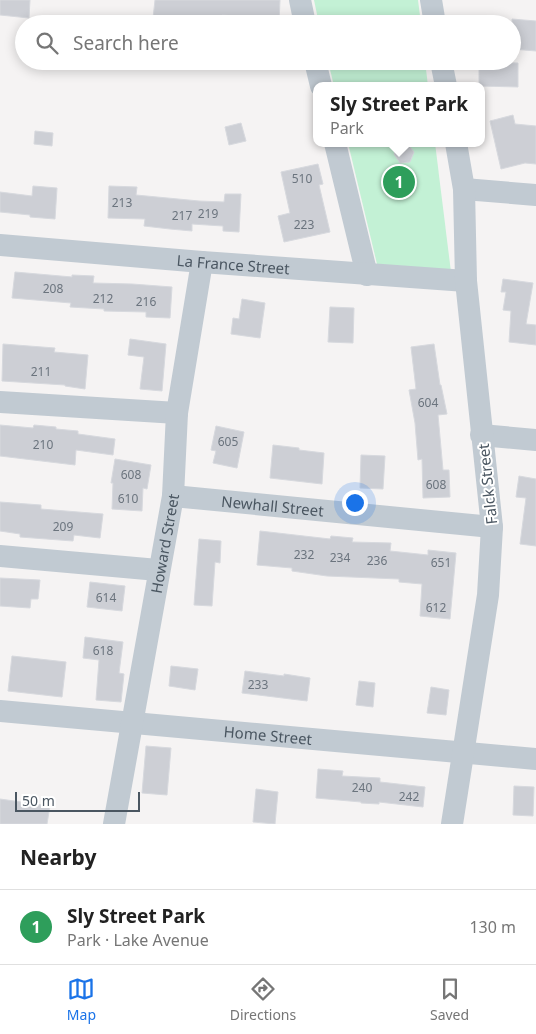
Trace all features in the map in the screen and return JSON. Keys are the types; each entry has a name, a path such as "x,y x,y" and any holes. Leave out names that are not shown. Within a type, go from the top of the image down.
{"street":[{"path":"300,0 304,15"},
{"path":"431,0 434,15"},
{"path":"336,147 367,275"},
{"name":"Falck Street","path":"452,824 488,595 492,528 466,281 464,189 457,147"},
{"path":"464,189 536,195"},
{"name":"La France Street","path":"0,245 367,275 466,281"},
{"name":"Howard Street","path":"114,824 172,496 177,413 202,262"},
{"path":"0,402 177,413"},
{"path":"481,435 536,440"},
{"name":"Newhall Street","path":"172,496 492,528"},
{"path":"0,556 158,570"},
{"name":"Home Street","path":"0,711 536,758"}],"green space":[{"path":"314,0 418,0 420,15 317,15"},
{"path":"330,70 426,70 428,82 333,82"},
{"path":"349,147 435,147 451,272 377,264"}],"building":[{"path":"0,0 30,0 29,15 15,15 15,17 0,15"},
{"path":"155,0 280,0 279,15 153,15"},
{"path":"521,20 536,21 536,51 521,50"},
{"path":"479,70 518,70 518,87 485,86 485,82 479,82"},
{"path":"513,115 515,124 536,126 536,164 525,163 501,169 490,121"},
{"path":"241,123 246,141 229,145 225,127"},
{"path":"35,131 53,133 52,146 34,144"},
{"path":"397,147 410,147 414,152 410,162 400,163 394,154"},
{"path":"318,164 323,184 319,185 330,232 284,242 278,216 290,213 281,172"},
{"path":"33,186 57,188 55,219 0,212 0,192 32,196"},
{"path":"109,186 137,187 136,195 199,201 224,202 225,194 241,194 239,232 223,231 223,226 192,224 192,231 170,229 144,226 145,219 108,218"},
{"path":"15,272 72,277 72,275 94,276 93,283 172,287 170,318 146,317 146,312 104,311 104,309 70,307 71,303 12,298"},
{"path":"503,279 533,283 526,324 536,325 536,345 509,342 511,311 503,310 506,292 501,292"},
{"path":"242,299 265,303 260,338 231,334 233,318 239,319"},
{"path":"330,307 354,308 353,343 328,342"},
{"path":"130,339 166,344 162,391 140,389 144,357 128,355"},
{"path":"3,344 55,348 54,352 88,355 85,389 65,385 2,381"},
{"path":"434,344 440,385 447,414 438,415 443,470 449,470 450,497 423,498 422,459 418,460 415,423 409,390 416,389 411,347"},
{"path":"0,425 33,428 34,425 56,427 56,429 78,431 78,434 115,439 113,455 76,450 75,465 0,456"},
{"path":"216,426 244,432 237,468 213,463 216,451 211,450"},
{"path":"273,445 324,453 322,484 270,478"},
{"path":"361,455 385,456 383,489 360,488"},
{"path":"115,459 151,465 147,489 143,488 142,511 112,509 113,483 111,483"},
{"path":"519,476 536,479 536,546 520,544 526,498 516,497"},
{"path":"0,502 41,505 41,509 103,514 100,538 74,535 73,541 20,537 20,534 0,531"},
{"path":"260,531 330,539 331,536 353,538 352,542 391,543 390,551 428,555 428,550 456,553 450,619 420,616 422,584 399,582 399,579 327,576 292,571 292,568 257,565"},
{"path":"199,539 221,541 220,563 215,562 212,606 194,605"},
{"path":"0,578 40,580 38,599 31,599 30,608 0,606"},
{"path":"90,582 125,586 122,611 87,607"},
{"path":"85,637 123,642 119,673 124,674 121,702 96,700 99,660 83,658"},
{"path":"12,656 66,662 62,697 8,691"},
{"path":"171,666 198,669 195,690 169,686"},
{"path":"245,671 310,678 307,701 242,693"},
{"path":"359,681 375,683 373,707 356,705"},
{"path":"431,687 449,690 446,715 427,713"},
{"path":"146,746 171,748 167,795 142,793"},
{"path":"318,769 343,771 342,776 380,778 380,782 425,787 423,807 316,798"},
{"path":"514,786 534,787 533,816 513,815"},
{"path":"256,789 278,792 275,824 253,822"},
{"path":"0,799 50,806 47,824 0,824"}],"place":[{"name":"Sly Street Park","path":"399,182"}]}
